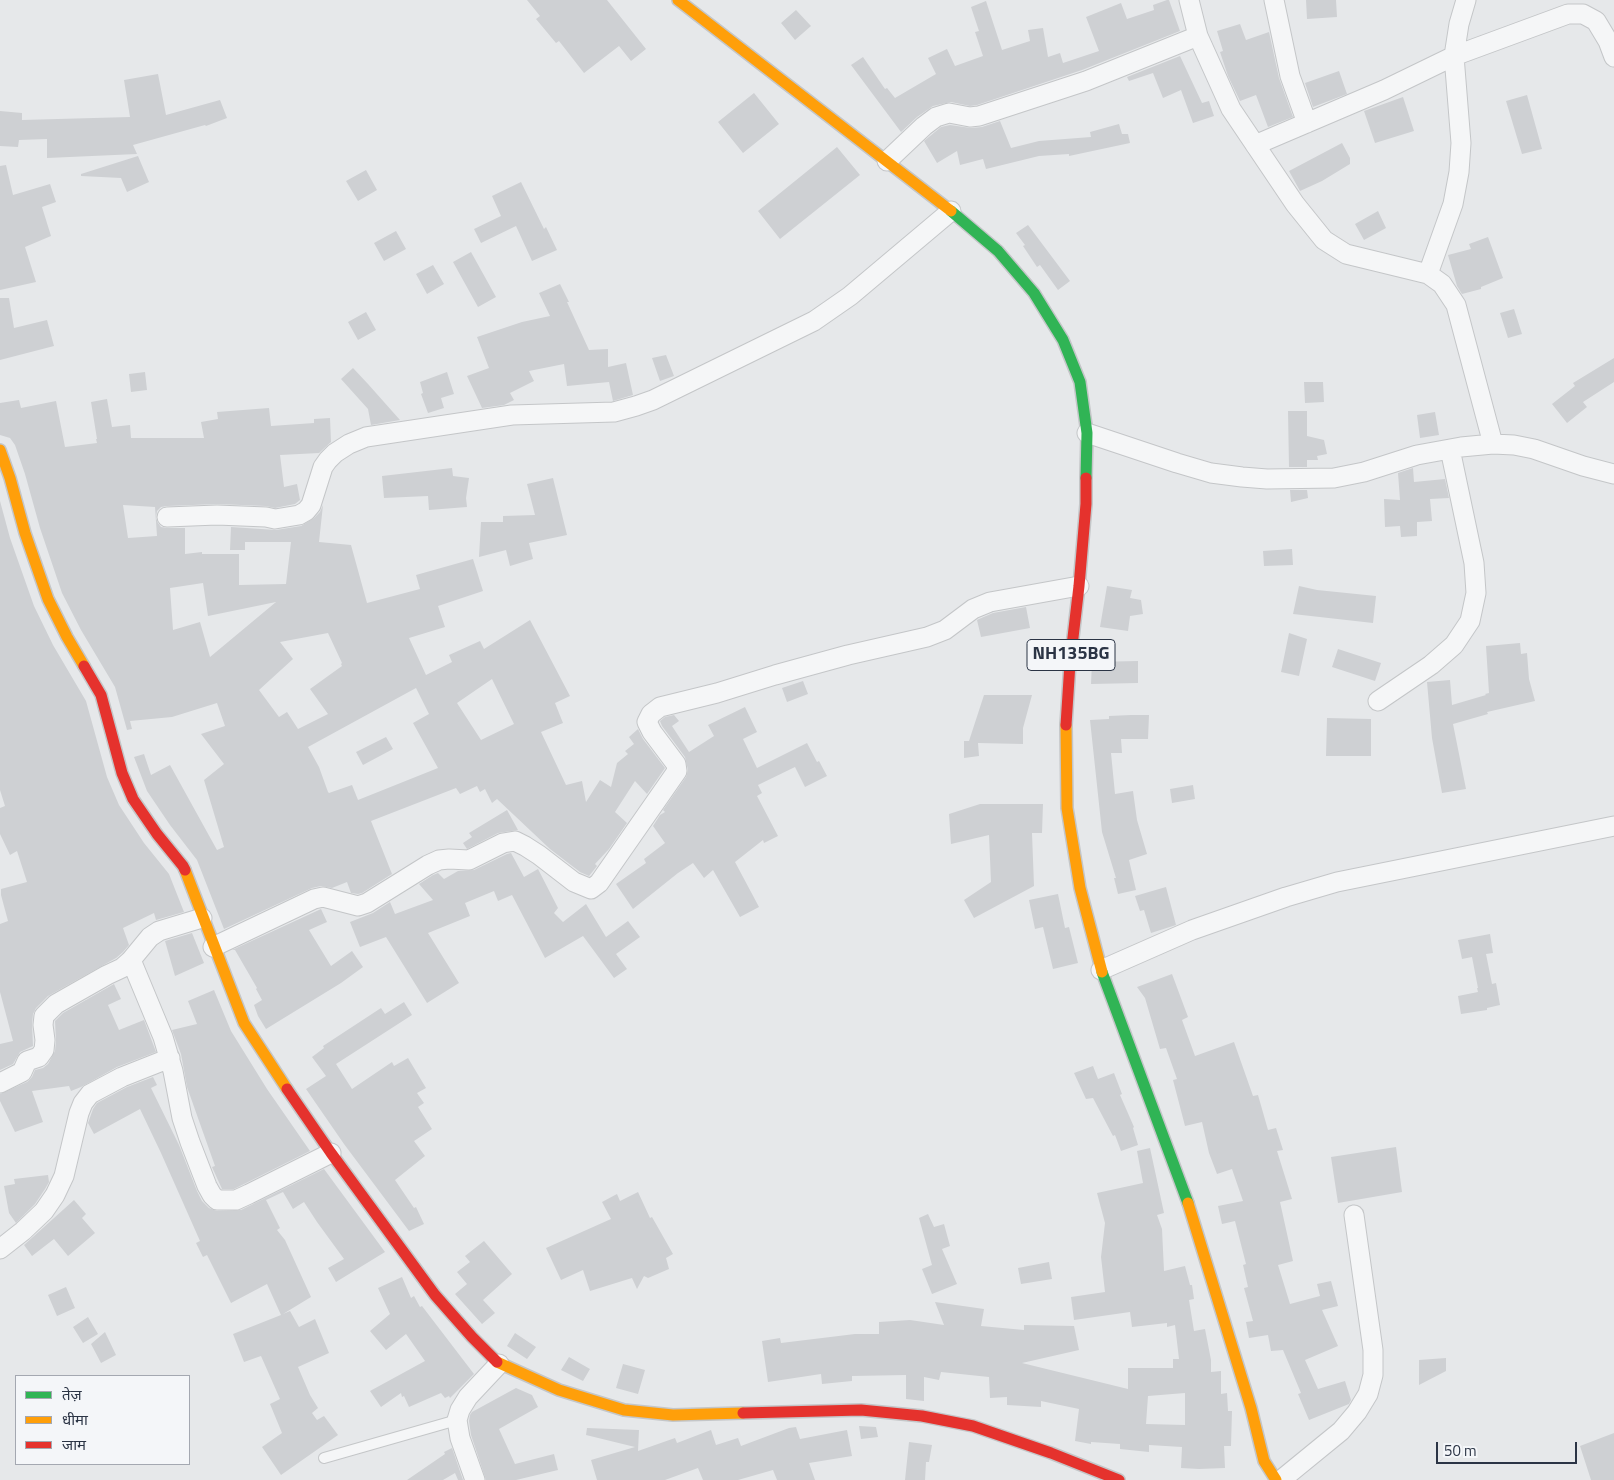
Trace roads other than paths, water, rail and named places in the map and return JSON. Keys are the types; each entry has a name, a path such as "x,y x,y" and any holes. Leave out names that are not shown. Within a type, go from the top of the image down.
{"main road":[{"name":"NH135BG","path":"678,0 951,211 998,251 1034,293 1063,340 1080,382 1088,433 1086,504 1066,720 1067,808 1080,888 1101,970 1184,1189 1251,1408 1264,1461 1276,1480"},
{"path":"0,450 34,561 48,599 67,637 101,695 122,773 133,798 157,834 183,866 244,1023 330,1153 435,1295 499,1364 559,1390 624,1410 672,1415 862,1410 922,1416 972,1426 1051,1453 1118,1480"},
{"name":"NH135BG","path":"1260,1480 1264,1461"}],"street":[{"path":"1274,0 1290,76 1307,123"},
{"path":"1428,274 1453,204 1459,172 1461,143 1454,56 1459,24 1466,0"},
{"path":"1191,1 1198,36 1231,109 1295,204 1324,240 1346,254 1428,274 1442,284 1456,305 1493,444"},
{"path":"1255,145 1384,90 1454,56 1568,14 1583,14 1596,21 1608,41 1614,57"},
{"path":"887,161 936,117 949,113 970,117 979,116 1086,81 1198,36"},
{"path":"167,517 216,515 275,519 299,515 311,505 323,467 328,460 349,444 366,437 512,415 614,412 652,400 814,321 850,296 951,211"},
{"path":"1088,433 1177,463 1211,472 1242,477 1268,479 1334,478 1364,472 1417,455 1493,444 1514,445 1534,449 1583,466 1614,474"},
{"path":"1378,701 1431,665 1454,645 1470,621 1476,593 1474,563 1450,449"},
{"path":"214,947 314,899 324,897 358,906 367,903 439,860 469,860 503,844 515,841 539,855 574,882 590,889 599,883 677,771 676,764 652,732 647,722 651,714 660,707 717,693 848,655 927,636 945,630 973,609 990,602 1079,586"},
{"path":"1101,970 1192,930 1337,882 1614,826"},
{"path":"0,1082 22,1072 27,1061 39,1057 44,1050 43,1024 44,1016 48,1010 122,968 150,937 159,931 202,918"},
{"path":"131,960 170,1058 182,1118 190,1142 207,1186 217,1200 236,1200 330,1153"},
{"path":"0,1249 44,1211 55,1195 64,1176 79,1113 83,1103 90,1094 122,1077 170,1058"},
{"path":"1281,1480 1341,1431 1358,1412 1368,1394 1373,1375 1373,1350 1354,1215"},
{"path":"475,1480 460,1438 457,1420 460,1410 468,1397 499,1364"}],"lane":[{"path":"324,1458 457,1420"}]}
